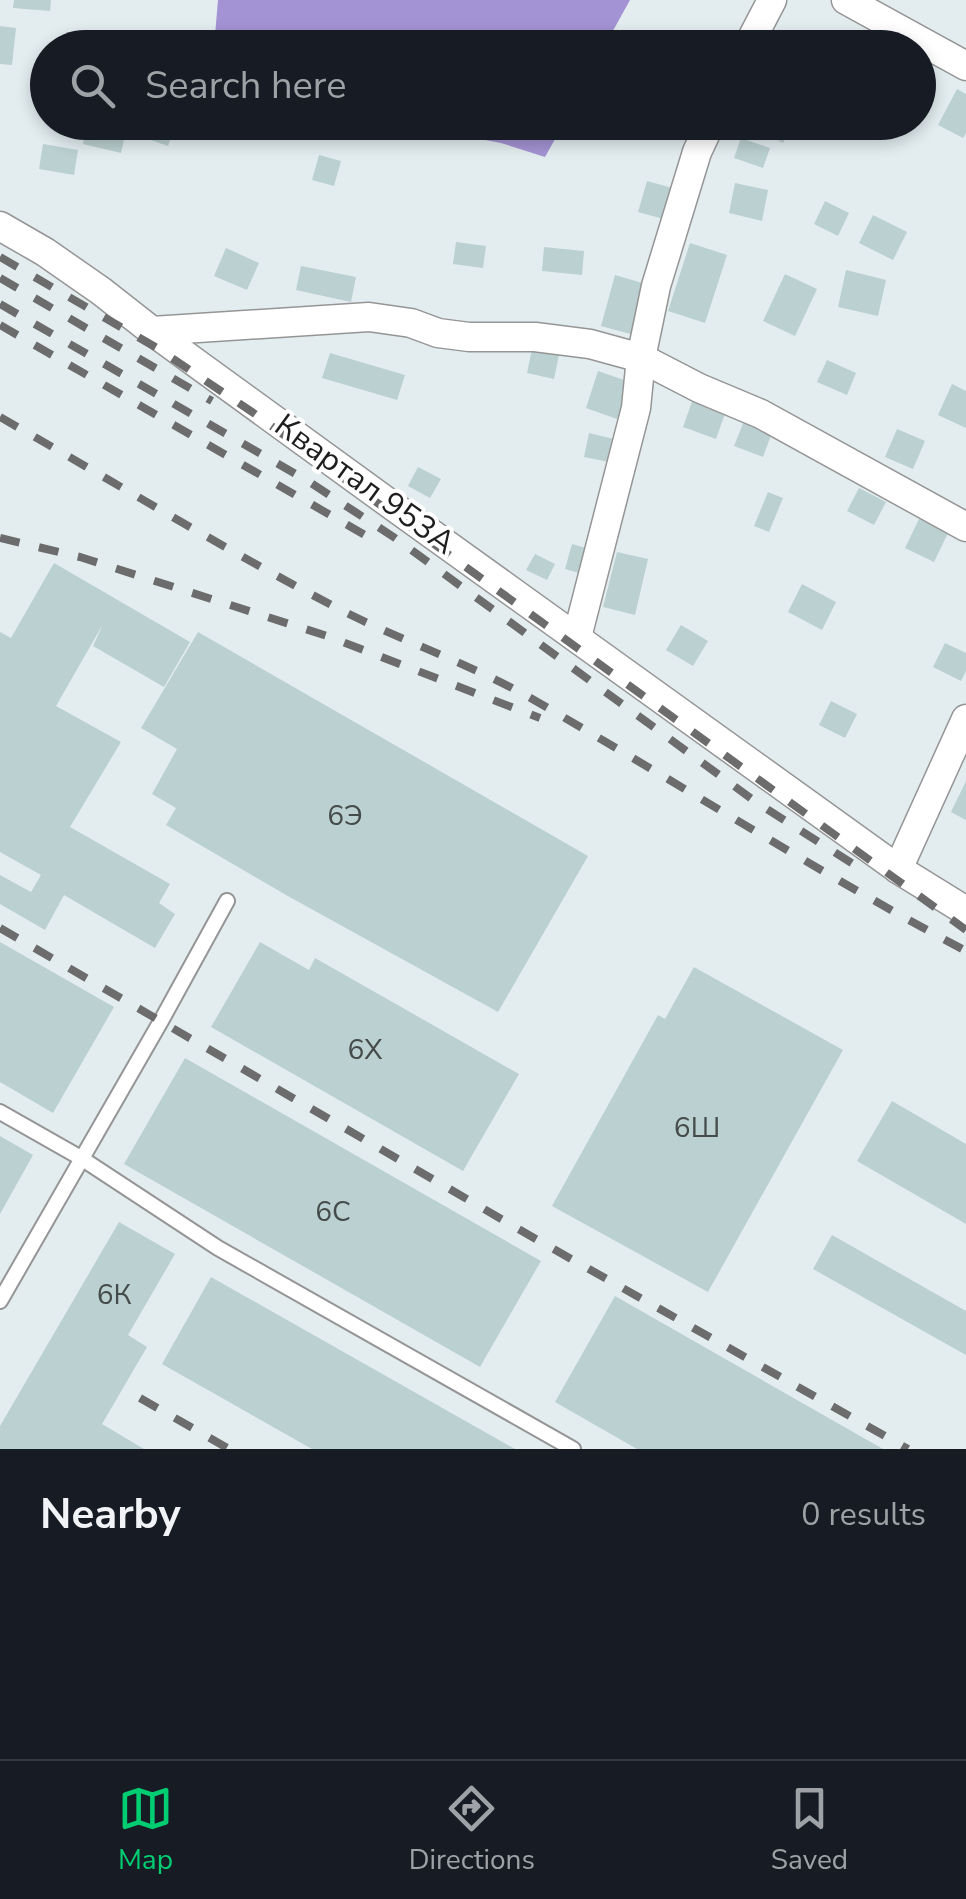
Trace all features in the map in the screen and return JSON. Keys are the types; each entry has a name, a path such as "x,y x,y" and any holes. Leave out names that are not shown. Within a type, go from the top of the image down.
{"street":[{"path":"756,30 772,0"},
{"path":"846,0 901,30"},
{"path":"936,50 966,66"},
{"path":"577,636 636,408 640,358 656,286 703,140"},
{"name":"Квартал 953А","path":"0,226 101,290 397,509 898,868 966,911"},
{"path":"152,331 369,317 469,337 536,337 590,344 640,358 761,414 966,528"},
{"path":"898,868 966,719"}],"lane":[{"path":"0,1301 228,901"},
{"path":"0,1112 81,1158 218,1248 573,1449"}],"shaded area":[{"path":"218,0 630,0 613,30 215,30"},
{"path":"486,140 554,140 545,157"}],"building":[{"path":"14,0 51,0 50,11 13,8"},
{"path":"0,26 16,28 12,65 0,64"},
{"path":"957,89 966,94 963,138 938,125"},
{"path":"84,140 124,140 121,153 83,144"},
{"path":"740,140 770,148 763,168 734,158"},
{"path":"43,144 78,150 74,175 39,169"},
{"path":"319,155 341,161 334,186 312,180"},
{"path":"647,181 676,189 667,220 638,212"},
{"path":"735,183 768,190 762,221 729,213"},
{"path":"825,201 849,213 838,236 814,224"},
{"path":"873,215 907,232 893,260 859,243"},
{"path":"456,242 486,246 483,268 453,264"},
{"path":"690,243 727,255 705,323 668,311"},
{"path":"544,247 584,251 582,275 542,271"},
{"path":"226,248 259,263 247,290 214,276"},
{"path":"301,266 356,277 351,302 296,290"},
{"path":"846,270 886,280 878,316 838,307"},
{"path":"785,274 817,289 795,336 763,321"},
{"path":"615,275 649,285 634,335 601,326"},
{"path":"532,349 559,355 554,379 527,373"},
{"path":"330,353 405,375 397,400 322,378"},
{"path":"827,360 856,373 847,395 817,382"},
{"path":"598,371 630,382 617,419 586,408"},
{"path":"952,384 966,391 966,428 938,415"},
{"path":"694,396 727,408 716,439 683,427"},
{"path":"746,416 774,427 763,457 734,446"},
{"path":"897,429 925,441 913,469 885,457"},
{"path":"589,433 614,439 609,462 584,457"},
{"path":"418,467 441,479 430,498 408,486"},
{"path":"859,488 886,502 874,525 847,511"},
{"path":"768,492 783,498 769,532 754,526"},
{"path":"919,519 948,533 934,562 905,548"},
{"path":"572,544 593,550 586,575 565,569"},
{"path":"617,552 648,559 635,615 603,607"},
{"path":"535,554 555,564 547,580 526,570"},
{"path":"54,563 190,642 164,687 93,646 103,624 56,706 121,742 70,827 170,884 159,903 175,914 155,948 64,895 45,930 0,904 0,875 31,892 41,875 0,852 0,632 11,638"},
{"path":"802,584 836,602 822,630 788,612"},
{"path":"681,625 708,641 693,666 666,650"},
{"path":"198,632 588,856 498,1012 166,825 176,808 152,794 177,749 141,728"},
{"path":"945,643 966,653 966,671 961,681 933,667"},
{"path":"831,701 857,714 845,738 819,725"},
{"path":"966,781 966,820 951,812"},
{"path":"0,942 114,1007 53,1113 0,1082"},
{"path":"260,942 309,970 315,958 519,1074 463,1171 211,1027"},
{"path":"694,967 843,1050 708,1292 552,1206 658,1015 665,1019"},
{"path":"185,1058 541,1261 480,1367 124,1164"},
{"path":"892,1101 966,1144 966,1224 857,1161"},
{"path":"0,1136 33,1155 0,1214"},
{"path":"119,1222 175,1254 128,1335 147,1347 102,1424 144,1449 0,1449 0,1426"},
{"path":"832,1235 966,1311 966,1355 813,1269"},
{"path":"211,1277 515,1449 312,1449 162,1364"},
{"path":"615,1296 883,1449 637,1449 555,1402"}],"railway":[{"path":"0,257 157,348 255,414 966,930"},
{"path":"0,278 212,401"},
{"path":"0,304 308,481 395,538 756,802 858,867"},
{"path":"0,325 377,542"},
{"path":"0,417 305,591 534,700 966,951"},
{"path":"0,538 80,557 327,636 540,718"},
{"path":"0,928 534,1238 908,1449"},
{"path":"140,1398 229,1449"}]}
